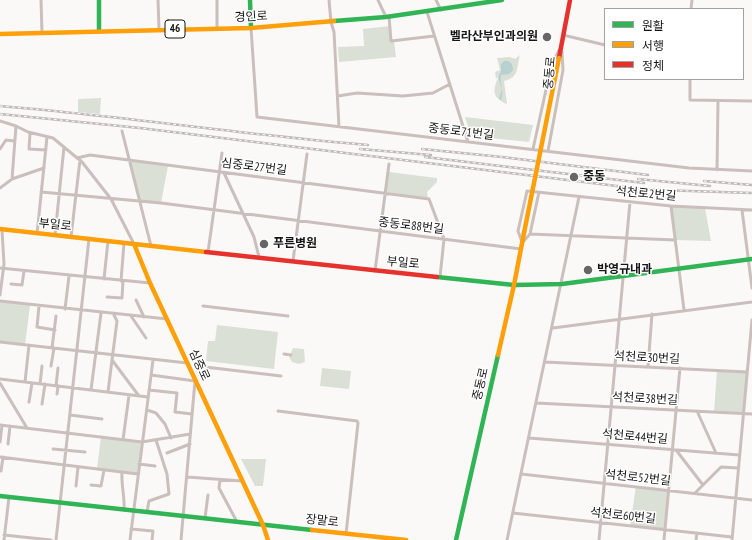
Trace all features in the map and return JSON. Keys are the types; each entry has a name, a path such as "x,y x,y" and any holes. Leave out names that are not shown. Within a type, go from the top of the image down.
{"street":[{"path":"41,0 42,33"},
{"path":"99,0 99,31"},
{"path":"158,0 159,29"},
{"path":"216,0 217,28"},
{"path":"250,0 251,28"},
{"path":"329,0 331,22 334,32 339,126"},
{"path":"378,0 388,17 391,41 434,36"},
{"path":"436,0 441,10"},
{"name":"경인로","path":"0,34 251,28 388,17 441,10 478,2 502,0"},
{"name":"중동로","path":"456,540 514,285 570,0"},
{"path":"427,12 468,142"},
{"name":"중동로71번길","path":"251,28 257,117 689,168 752,170"},
{"path":"563,35 604,45"},
{"name":"중동로","path":"533,149 551,67 561,44"},
{"name":"중동로","path":"548,151 563,70 561,44"},
{"path":"690,80 690,100 752,101"},
{"path":"338,96 357,93 403,96 433,93 450,84"},
{"path":"717,170 718,101"},
{"name":"심중로","path":"0,122 16,126 30,133 53,138 91,171 111,199 134,244 166,319 263,525 268,540"},
{"path":"12,179 16,126"},
{"path":"122,131 151,246"},
{"path":"30,133 29,149 46,150"},
{"path":"37,234 47,137"},
{"path":"0,149 6,140 14,141"},
{"path":"54,236 64,147"},
{"path":"208,252 222,153"},
{"path":"293,261 307,154"},
{"name":"심중로27번길","path":"79,159 90,155 428,199 444,239"},
{"path":"71,237 79,159"},
{"path":"375,271 388,164"},
{"path":"0,188 12,179 44,168"},
{"path":"224,173 254,236 259,257"},
{"path":"527,191 539,192 530,234 522,243 518,231 527,191"},
{"path":"41,192 111,199"},
{"name":"석천로2번길","path":"539,192 671,206 752,210"},
{"path":"507,540 553,328 579,197"},
{"name":"중동로88번길","path":"111,199 139,200 214,209 521,249"},
{"path":"599,540 630,202"},
{"path":"671,206 684,310"},
{"path":"742,210 750,260 752,288"},
{"path":"0,295 2,268 1,230"},
{"name":"부일로","path":"1,230 514,285 562,284 750,260"},
{"path":"530,234 675,240"},
{"path":"56,540 86,278 89,239"},
{"path":"440,277 444,239"},
{"path":"104,279 108,241"},
{"path":"107,297 122,298 124,243"},
{"path":"2,268 86,278 150,283"},
{"path":"11,284 22,285 24,271"},
{"path":"64,309 68,276"},
{"path":"136,300 144,317"},
{"path":"0,301 166,319"},
{"path":"553,328 752,302"},
{"path":"39,306 37,327 54,330"},
{"path":"202,306 288,316"},
{"path":"91,390 101,313"},
{"path":"108,392 117,321 114,314"},
{"path":"648,367 652,314"},
{"path":"51,366 56,316"},
{"path":"131,316 146,338"},
{"path":"732,538 747,372 750,355 752,320"},
{"path":"0,342 187,364"},
{"path":"25,382 29,345"},
{"path":"284,354 291,355"},
{"path":"112,360 139,396"},
{"path":"130,540 153,360"},
{"name":"석천로30번길","path":"545,362 747,372"},
{"path":"40,384 42,366"},
{"path":"197,366 281,376"},
{"path":"57,394 58,368"},
{"path":"664,540 668,490 674,450 680,368"},
{"path":"151,376 195,381 181,540"},
{"path":"0,379 148,397"},
{"path":"0,383 27,428"},
{"path":"29,402 32,383"},
{"path":"42,404 45,384"},
{"path":"149,390 177,393 175,412 192,414"},
{"path":"124,440 129,395"},
{"name":"석천로38번길","path":"536,403 752,414"},
{"path":"147,410 156,413 165,424 171,438"},
{"path":"278,411 357,421 346,534"},
{"path":"697,411 716,453"},
{"path":"70,415 102,419"},
{"path":"0,442 1,425 142,442 190,434"},
{"path":"8,444 10,426"},
{"name":"석천로44번길","path":"529,438 739,455"},
{"path":"147,512 149,501 168,494 167,474 156,440"},
{"path":"167,453 190,444"},
{"path":"53,449 85,452"},
{"path":"674,450 703,485"},
{"path":"1,471 2,457 138,474"},
{"path":"140,464 155,466"},
{"path":"76,486 78,466"},
{"path":"696,493 721,466 738,468"},
{"path":"91,485 102,486 104,470"},
{"path":"122,472 125,498 124,510"},
{"name":"석천로52번길","path":"522,474 752,500"},
{"path":"187,477 242,481"},
{"path":"220,480 219,488 236,522"},
{"path":"205,518 208,495"},
{"name":"장말로","path":"0,496 346,534 370,538 406,540"},
{"path":"4,540 9,497"},
{"name":"석천로60번길","path":"513,513 732,538"},
{"path":"131,529 153,531 152,540"},
{"path":"696,540 697,533"},
{"path":"4,535 51,540"}],"shaded area":[{"path":"390,26 391,41 394,41 396,57 339,62 338,47 364,46 363,29"},
{"path":"520,55 515,74 513,77 504,81 507,104 498,98 494,92 500,74 496,79 495,72 500,70 497,58 510,57 515,59"},
{"path":"101,98 100,114 78,112 78,99"},
{"path":"465,117 533,125 529,142 471,136"},
{"path":"129,160 168,166 161,203 139,201"},
{"path":"389,172 437,178 437,182 427,192 428,198 386,192"},
{"path":"671,206 705,208 711,241 675,240"},
{"path":"0,301 30,305 25,345 0,342"},
{"path":"217,325 278,332 274,369 206,361 208,341 215,341"},
{"path":"293,348 304,349 305,362 299,364 292,362 289,357"},
{"path":"322,368 351,371 349,389 320,386"},
{"path":"717,370 747,372 743,413 714,412"},
{"path":"101,437 142,442 138,474 97,469"},
{"path":"241,459 266,459 263,486 255,486"},
{"path":"636,486 668,490 665,530 630,526"}],"water":[{"path":"504,61 508,61 512,64 513,70 509,74 501,75 502,88 498,77 501,72 501,64"},
{"path":"502,89 502,90 501,100 499,99"}],"railway":[{"path":"0,106 368,145"},
{"path":"0,114 140,128 625,187 659,190 752,193"},
{"path":"360,149 431,155"},
{"path":"422,149 648,175"},
{"path":"425,157 644,183"},
{"path":"638,179 710,186"},
{"path":"704,181 752,185"}],"traffic: fast":[{"path":"99,0 99,31"},
{"path":"250,0 251,28"},
{"path":"334,21 386,17 502,0"},
{"path":"437,277 514,285 562,284 752,259"},
{"path":"456,540 498,355"},
{"path":"0,496 312,530"}],"traffic: slow":[{"path":"0,34 251,28 334,21"},
{"path":"524,233 559,58"},
{"path":"0,229 206,252"},
{"path":"498,355 524,233"},
{"path":"134,244 150,283 263,525 268,540"},
{"path":"312,530 406,540"}],"traffic: jam":[{"path":"559,58 570,0"},
{"path":"206,252 437,277"}],"place":[{"name":"벨라산부인과의원","path":"547,37"},
{"name":"중동","path":"574,177"},
{"name":"푸른병원","path":"264,244"},
{"name":"박영규내과","path":"588,270"}]}
